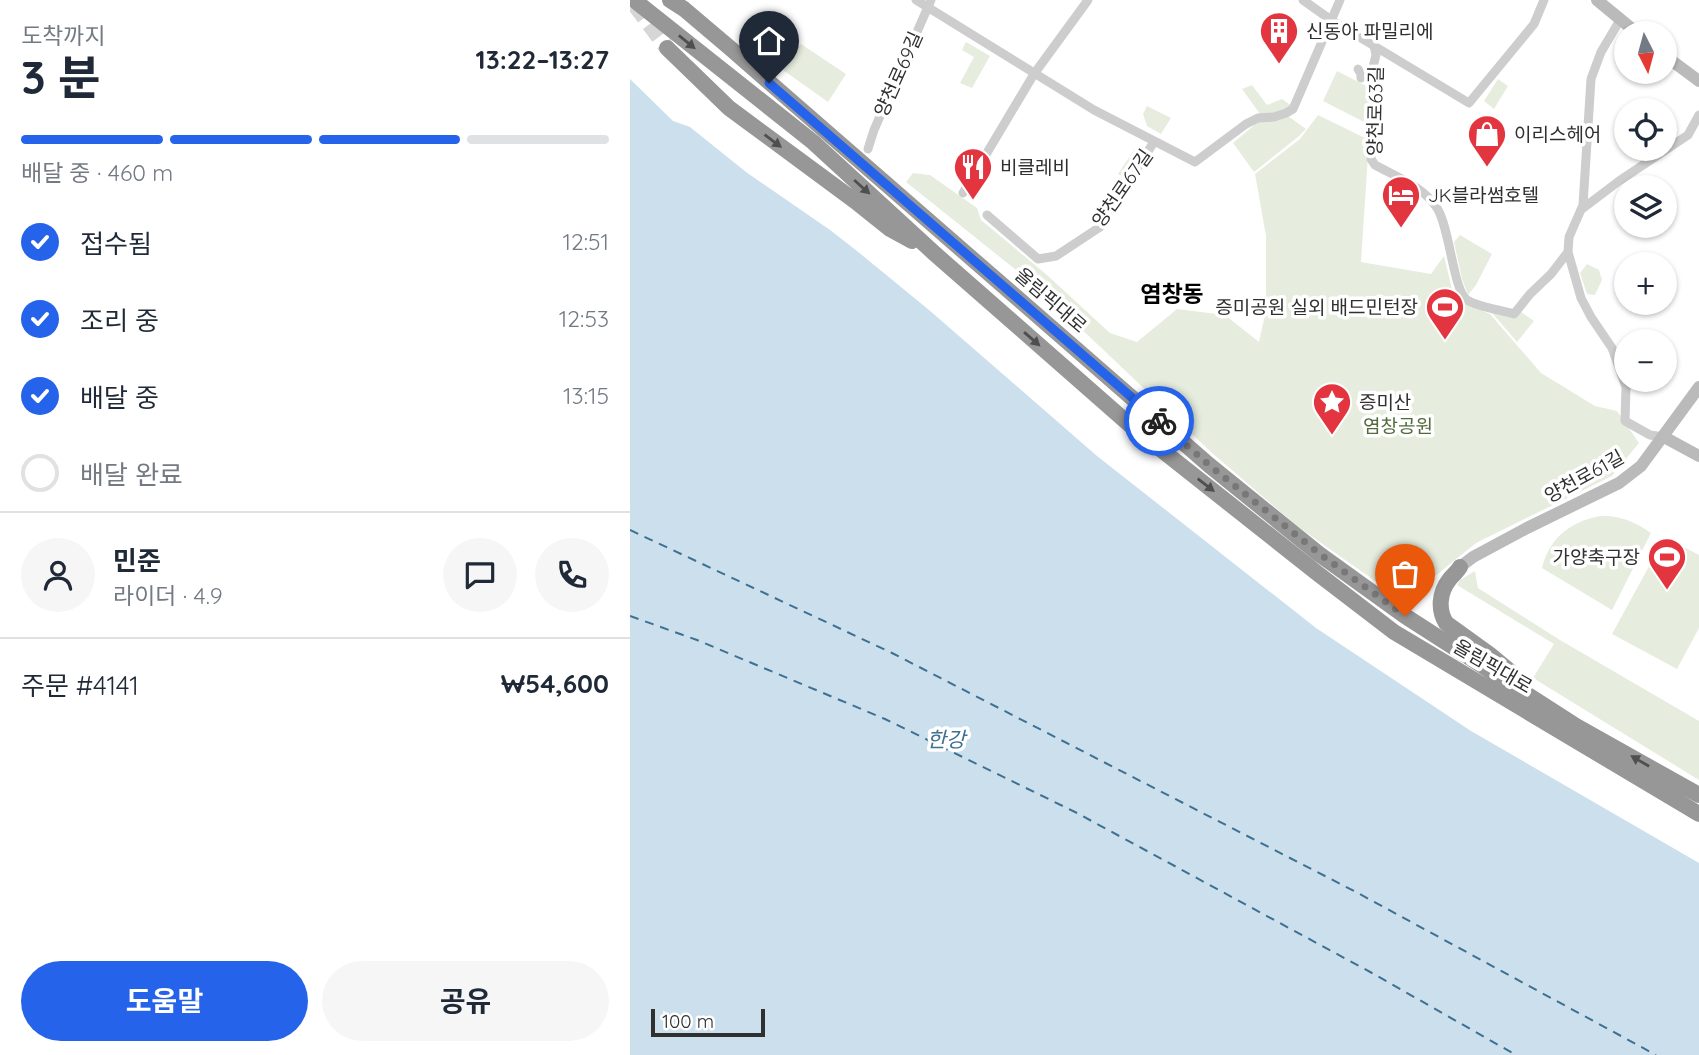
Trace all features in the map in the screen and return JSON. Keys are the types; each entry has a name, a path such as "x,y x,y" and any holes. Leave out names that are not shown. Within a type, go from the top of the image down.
{"highway":[{"name":"올림픽대로","path":"634,0 813,142 934,253 1130,425 1394,632 1699,814"},
{"name":"올림픽대로","path":"670,0 730,48 1209,465 1320,554 1405,616 1576,726 1699,795"},
{"path":"689,0 710,17 730,48"},
{"path":"667,48 729,108 890,229 934,253"},
{"path":"1460,567 1449,580 1441,598 1440,607 1446,624 1489,654 1576,726"}],"main road":[{"path":"1597,0 1620,20"},
{"path":"1677,66 1699,81"},
{"name":"양천로61길","path":"1460,567 1527,527 1619,483 1641,466 1699,387"},
{"path":"1664,437 1699,456"}],"street":[{"name":"양천로67길","path":"916,0 929,4 1034,74 1094,110 1195,162 1246,124 1293,109 1340,0"},
{"path":"963,193 1034,74 1088,0"},
{"path":"1303,0 1331,20 1469,103 1534,24 1544,0"},
{"name":"양천로69길","path":"868,149 929,4"},
{"name":"양천로63길","path":"1374,45 1376,55 1373,67 1379,90 1371,159 1375,165 1424,193 1437,207 1446,227 1459,288 1464,298 1514,314 1568,252 1569,237 1583,205 1591,79 1601,52 1620,20"},
{"path":"1580,210 1688,135 1699,115"},
{"name":"양천로67길","path":"987,215 1038,259 1056,256 1100,227 1154,142"},
{"path":"1568,252 1581,298 1612,348 1626,387 1625,421 1650,435 1664,437"}],"green space":[{"path":"966,42 990,56 972,88 960,83 974,57 962,50"},
{"path":"801,44 846,74 828,102 783,70"},
{"path":"1337,71 1374,90 1370,125 1323,101"},
{"path":"1498,79 1508,86 1494,109 1484,101"},
{"path":"1252,85 1267,105 1282,99 1292,106 1274,115 1260,114 1242,89"},
{"path":"1147,106 1171,118 1161,134 1147,126 1143,114"},
{"name":"염창공원","path":"1318,115 1369,140 1361,262 1431,274 1444,256 1452,289 1459,301 1490,314 1541,373 1595,406 1617,411 1639,443 1612,476 1476,543 1419,589 1388,590 1297,526 1212,453 1036,286 906,182 913,173 930,175 977,208 981,220 1047,275 1110,333 1137,342 1177,309 1225,315 1259,342 1266,310 1266,236 1255,174 1300,139"},
{"path":"1288,116 1306,129 1254,172 1233,143 1259,121"},
{"path":"1136,147 1146,154 1128,180 1118,174"},
{"path":"1460,235 1492,254 1468,295 1454,242"},
{"path":"1587,264 1599,270 1602,280 1595,295 1587,294 1580,273"},
{"path":"1493,312 1515,318 1521,312 1534,321 1517,342"},
{"path":"1600,516 1627,520 1651,533 1612,610 1542,568 1550,548 1563,533 1579,522"},
{"name":"가양축구장","path":"1665,537 1699,555 1699,628 1677,669 1612,634"},
{"path":"1475,571 1478,588 1560,640 1699,721 1699,780 1533,678 1554,644 1457,585 1460,580"}],"water":[{"name":"한강","path":"630,79 673,121 690,127 746,172 857,251 1097,456 1316,628 1471,731 1699,863 1699,1055 630,1055"}],"ferry route":[{"path":"630,530 892,653 1356,892 1656,1055"},
{"path":"630,616 697,640 885,719 1075,812 1372,973 1516,1055"}],"tunnel":[{"path":"635,5 667,48"}],"way so far":[{"path":"1159,421 1320,554 1405,616"}],"place":[{"name":"신동아 파밀리에","path":"1279,65"},
{"name":"이리스헤어","path":"1487,168"},
{"name":"비클레비","path":"973,201"},
{"name":"JK블라썸호텔","path":"1401,229"},
{"name":"증미공원 실외 배드민턴장","path":"1445,341"},
{"name":"증미산","path":"1332,436"},
{"name":"가양축구장","path":"1667,591"}],"district":[{"name":"염창동","path":"1172,293"}],"route":[{"path":"769,83 1159,421"}]}
